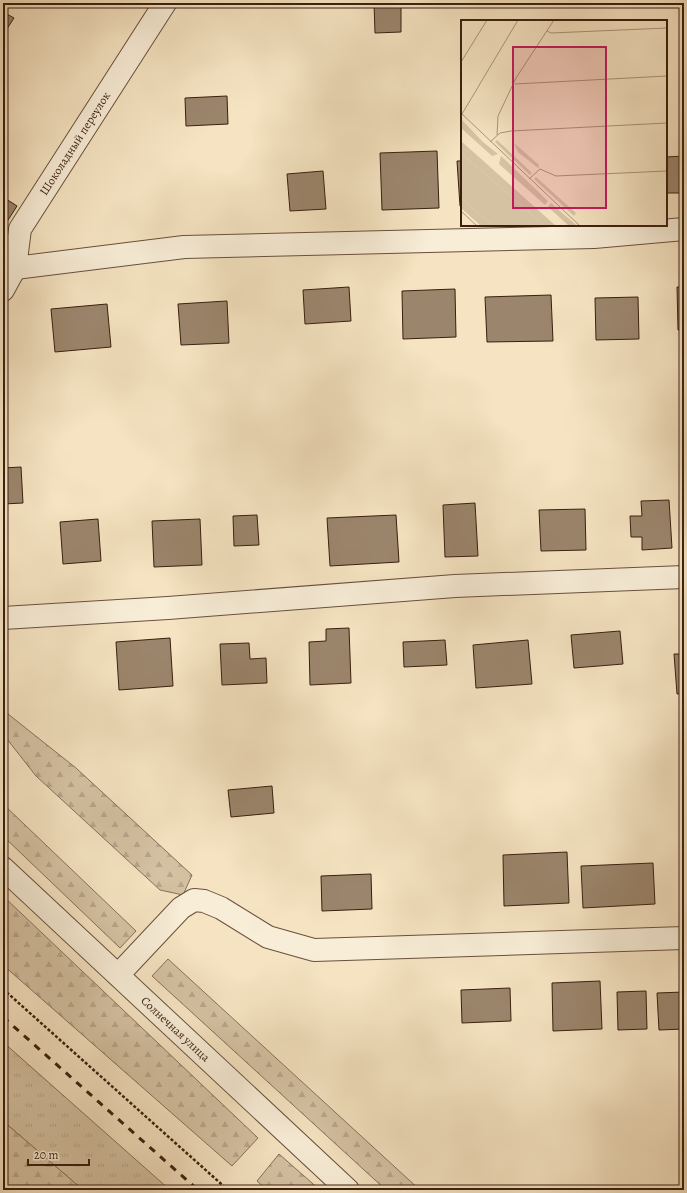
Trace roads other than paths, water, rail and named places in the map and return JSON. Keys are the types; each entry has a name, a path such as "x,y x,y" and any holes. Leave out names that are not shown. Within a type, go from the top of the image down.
{"street":[{"name":"Шоколадный переулок","path":"3,290 15,268 20,229 165,3"},
{"path":"15,268 184,247 594,238 684,229"},
{"path":"3,618 168,608 455,586 684,577"},
{"name":"Солнечная улица","path":"3,868 348,1190"},
{"path":"118,975 180,908 194,900 204,901 221,908 268,937 314,950 684,938"}],"railway":[{"path":"3,1017 198,1190"}]}
